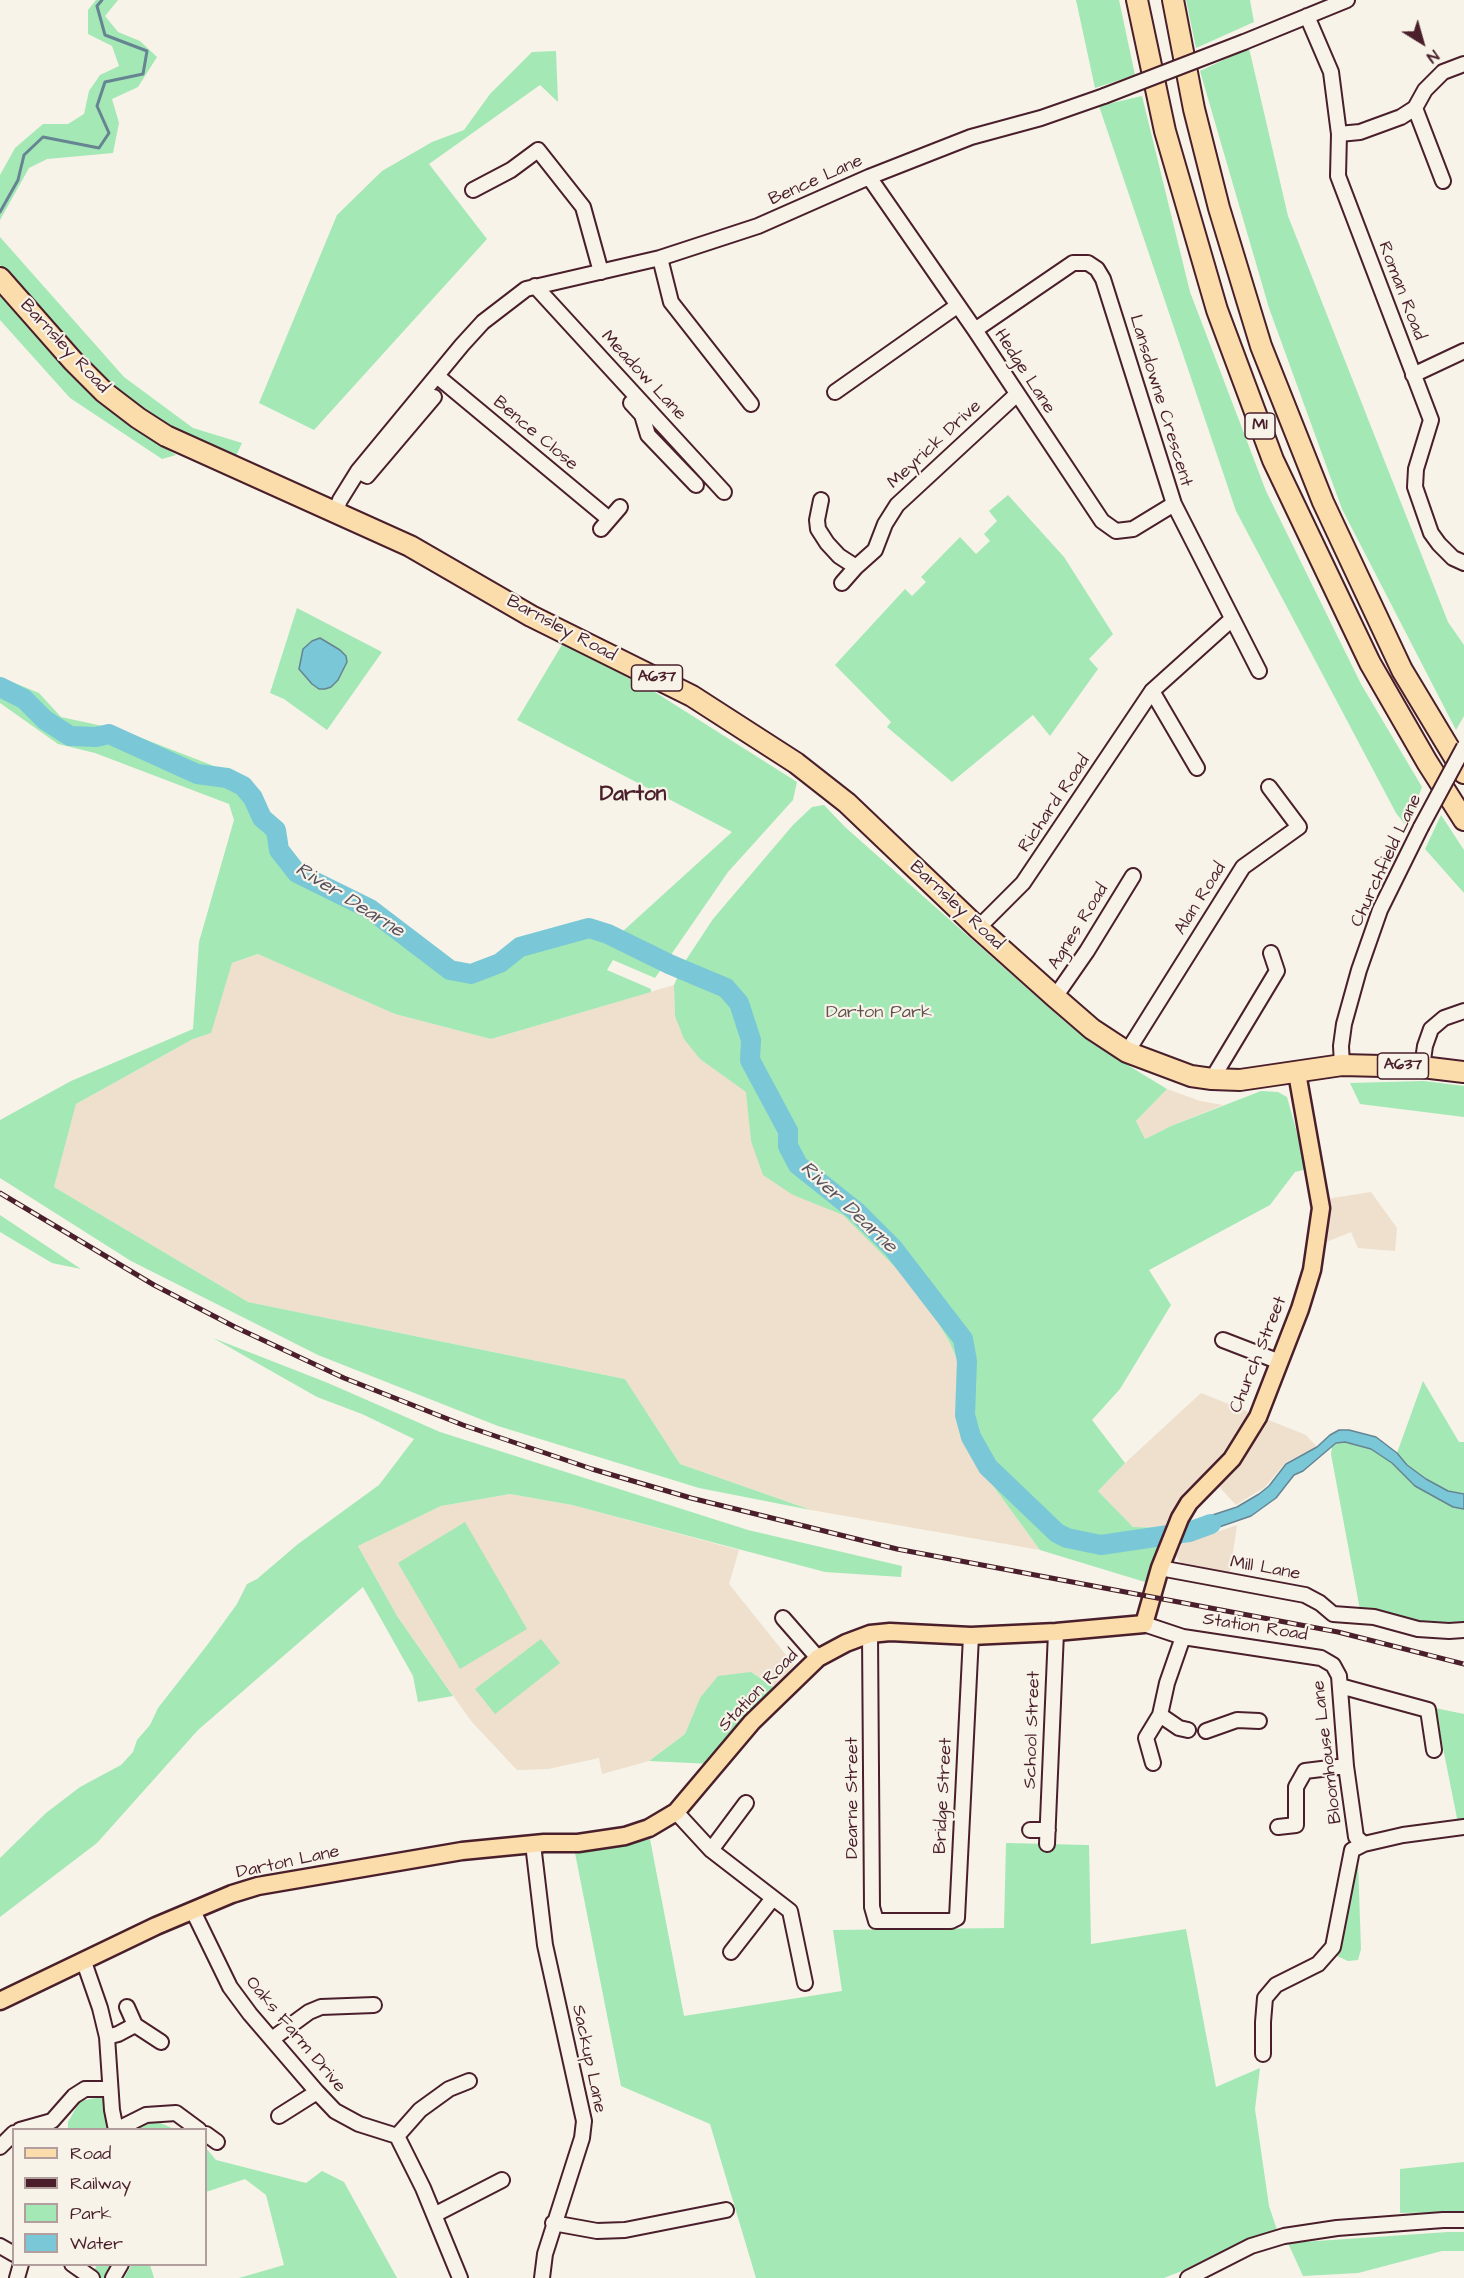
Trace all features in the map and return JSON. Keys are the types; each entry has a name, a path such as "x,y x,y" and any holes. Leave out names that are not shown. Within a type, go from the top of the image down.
{"highway":[{"name":"M1","path":"1137,0 1165,131 1217,310 1273,460 1370,663 1427,762 1464,820"},
{"name":"M1","path":"1173,0 1194,109 1219,208 1262,346 1323,502 1402,670 1464,773"},
{"name":"Barnsley Road","path":"0,278 73,361 104,392 166,436 410,546 531,616 692,696 796,763 847,803 978,928 1055,997 1092,1029 1127,1052 1182,1073 1212,1079 1240,1080 1298,1073"},
{"name":"A637","path":"1298,1073 1342,1065 1422,1067 1464,1072"}],"main road":[{"name":"Church Street","path":"1144,1624 1160,1568 1177,1523 1189,1503 1232,1459 1258,1418 1312,1270 1321,1208 1298,1073"},
{"name":"Station Road","path":"533,1844 578,1843 625,1836 649,1828 675,1812 752,1722 818,1658 846,1643 870,1634 891,1632 971,1636 1056,1632 1144,1624"},
{"name":"Darton Lane","path":"0,2001 232,1894 281,1881 462,1851 533,1844"}],"street":[{"name":"Bence Lane","path":"335,513 340,500 358,471 483,322 530,287 660,258 758,226 869,177 971,136 1041,118 1104,96 1347,0"},
{"name":"Roman Road","path":"1307,16 1331,72 1339,134 1338,176 1431,420 1416,470 1415,487 1431,533 1438,544 1453,558 1464,563"},
{"path":"1339,134 1360,132 1401,117 1415,108 1425,90 1443,72 1464,64"},
{"path":"1415,108 1443,181"},
{"path":"473,190 511,170 538,150 584,207 601,272"},
{"name":"Hedge Lane","path":"869,177 975,330 1016,395 1102,521 1116,531 1133,529 1174,504"},
{"path":"660,258 671,302 743,384 751,404"},
{"name":"Lansdowne Crescent","path":"975,330 1073,264 1088,263 1097,268 1103,279 1174,504 1259,671"},
{"name":"Meadow Lane","path":"530,287 642,415 648,435 696,485"},
{"name":"Meadow Lane","path":"530,287 724,492"},
{"path":"835,392 957,306"},
{"path":"1413,375 1464,351"},
{"name":"Bence Close","path":"437,376 605,524 620,507"},
{"name":"Meyrick Drive","path":"842,583 875,550 885,524 897,505 1016,395"},
{"path":"358,471 367,477 434,396"},
{"path":"821,500 817,520 818,529 839,556 856,567"},
{"name":"Richard Road","path":"978,928 1023,883 1152,691 1232,619"},
{"path":"1152,691 1197,768"},
{"name":"Churchfield Lane","path":"1342,1065 1341,1046 1344,1023 1380,910 1421,826 1464,747"},
{"name":"Alan Road","path":"1127,1052 1243,867 1299,827 1269,787"},
{"name":"Agnes Road","path":"1055,997 1087,951 1132,876"},
{"path":"1212,1079 1276,971 1271,953"},
{"path":"1422,1067 1425,1046 1431,1029 1444,1018 1464,1011"},
{"path":"1223,1340 1280,1362"},
{"name":"Mill Lane","path":"1160,1568 1305,1595 1320,1603 1333,1614 1349,1613 1374,1617 1418,1629 1464,1630"},
{"path":"783,1618 818,1658"},
{"name":"Station Road","path":"1144,1624 1183,1636 1321,1658"},
{"name":"School Street","path":"1030,1830 1048,1837 1056,1632"},
{"name":"Dearne Street","path":"870,1634 872,1907 876,1921 916,1920"},
{"name":"Bridge Street","path":"916,1920 951,1921 957,1918 971,1636"},
{"name":"Station Road","path":"1153,1763 1146,1738 1160,1714 1167,1683 1183,1636"},
{"name":"Bloomhouse Lane","path":"1263,2054 1265,1998 1276,1985 1318,1964 1333,1947 1352,1850 1364,1844 1356,1837 1346,1766 1337,1670 1328,1660 1321,1658"},
{"path":"1340,1686 1428,1710 1434,1750"},
{"path":"1160,1714 1179,1728 1188,1730"},
{"path":"1206,1731 1237,1720 1258,1720"},
{"path":"1278,1827 1296,1825 1296,1787 1305,1771 1346,1766"},
{"path":"711,1850 746,1803"},
{"path":"675,1812 711,1850 790,1911 805,1983"},
{"path":"1364,1844 1404,1834 1464,1827"},
{"name":"Sackup Lane","path":"533,1844 545,1945 584,2121 582,2138 553,2223 545,2253 542,2278"},
{"path":"731,1952 773,1898"},
{"name":"Oaks Farm Drive","path":"193,1911 230,1987 317,2092 335,2111 359,2124 397,2136"},
{"path":"84,1962 100,2008 106,2037 116,2128"},
{"path":"272,2039 309,2012 321,2007 374,2005"},
{"path":"127,2007 135,2025 161,2042"},
{"path":"106,2037 118,2034 135,2025"},
{"path":"460,2278 397,2136 420,2110 450,2089 470,2081"},
{"path":"34,2128 54,2125 74,2096 85,2089 110,2089"},
{"path":"279,2116 317,2092"},
{"path":"120,2128 146,2115 176,2113 196,2128"},
{"path":"0,2147 12,2135"},
{"path":"434,2215 502,2180"},
{"path":"553,2223 597,2231 625,2230 726,2210"},
{"path":"1188,2278 1251,2246 1284,2236 1337,2228 1464,2220"},
{"path":"74,2266 92,2278"}],"shaded area":[{"path":"259,954 395,1014 491,1039 674,985 675,1016 700,1059 747,1092 751,1141 793,1195 843,1214 903,1275 936,1319 961,1369 962,1425 972,1457 1040,1550 811,1510 680,1464 625,1379 248,1302 54,1187 76,1104 193,1039 210,1033 232,963"},
{"path":"1167,1089 1200,1101 1223,1105 1145,1139 1136,1121"},
{"path":"1371,1192 1397,1228 1395,1251 1358,1248 1351,1232 1324,1243 1326,1199"},
{"path":"1201,1393 1306,1435 1317,1447 1286,1462 1265,1487 1236,1505 1211,1478 1168,1528 1133,1527 1098,1491"},
{"path":"510,1494 572,1505 739,1550 729,1584 794,1665 775,1688 751,1672 700,1698 685,1734 649,1761 602,1774 599,1758 548,1769 517,1770 471,1721 397,1616 358,1546 441,1506"},
{"path":"1237,1525 1230,1573 1182,1565 1176,1556 1182,1544"}],"green space":[{"path":"96,0 118,0 105,16 118,32 140,41 157,57 138,87 112,99 119,123 113,153 47,159 29,168 0,220 0,175 15,148 43,124 68,124 84,114 89,91 100,75 119,66 112,46 88,34 88,10"},
{"path":"1076,0 1119,0 1135,75 1095,88"},
{"path":"1186,0 1250,0 1254,22 1196,48"},
{"path":"1249,48 1288,216 1448,622 1464,645 1464,716 1456,730 1342,509 1269,308 1200,71"},
{"path":"556,51 558,102 540,85 429,164 487,239 314,430 259,403 337,215 382,171 432,142 464,130 490,94 532,52"},
{"path":"1142,96 1190,292 1266,491 1361,684 1422,787 1407,827 1396,813 1236,511 1099,106"},
{"path":"0,237 124,377 193,428 242,443 235,458 164,423 106,386 0,265"},
{"path":"0,288 125,420 176,455 162,459 70,398 0,320"},
{"path":"1008,495 1064,557 1113,634 1089,659 1098,669 1050,736 1033,715 952,782 887,727 891,722 835,665 905,589 912,596 926,582 921,577 960,537 976,554 990,541 984,534 997,521 989,511"},
{"path":"297,608 382,652 327,730 284,699 270,693"},
{"path":"563,643 650,689 797,782 793,800 728,872 655,978 613,960 607,970 651,989 651,992 491,1039 395,1014 258,954 232,963 211,1033 193,1039 76,1104 54,1187 248,1302 625,1379 680,1464 811,1510 699,1488 498,1426 318,1355 131,1261 0,1178 0,1120 71,1081 193,1029 199,942 234,820 229,804 95,753 58,744 0,703 0,677 39,693 61,717 121,730 250,780 280,829 283,848 302,869 376,904 455,964 474,967 519,940 589,921 622,932 732,832 517,720"},
{"name":"Darton Park","path":"824,805 845,827 1064,1021 1093,1044 1167,1089 1136,1121 1145,1139 1171,1126 1261,1091 1278,1092 1287,1097 1307,1169 1295,1172 1270,1205 1149,1270 1171,1305 1120,1389 1092,1420 1125,1463 1098,1491 1133,1527 1168,1528 1145,1582 1040,1550 972,1457 962,1425 961,1369 936,1319 903,1275 843,1215 793,1195 763,1175 751,1141 746,1092 700,1059 684,1039 675,1016 674,985 684,963 713,919 793,825 812,807"},
{"path":"1441,815 1464,850 1464,893 1425,849"},
{"path":"1424,1081 1464,1086 1464,1117 1360,1104 1350,1083"},
{"path":"0,1215 81,1269 52,1263 0,1232"},
{"path":"213,1338 328,1383 440,1432 748,1530 902,1566 901,1577 825,1572 572,1505 510,1494 441,1506 358,1546 397,1616 453,1696 418,1702 413,1676 363,1587 198,1730 97,1843 0,1917 0,1858 46,1813 80,1787 121,1765 133,1752 137,1740 150,1725 158,1708 237,1604 247,1584 257,1579 298,1544 379,1485 414,1439 362,1414 317,1397"},
{"path":"1423,1381 1459,1442 1464,1442 1464,1494 1448,1491 1426,1479 1407,1465 1397,1453"},
{"path":"1345,1442 1371,1449 1392,1463 1415,1486 1453,1507 1464,1509 1464,1627 1440,1628 1398,1615 1360,1610 1331,1454 1332,1447 1337,1443"},
{"path":"465,1522 527,1629 460,1669 398,1563"},
{"path":"541,1639 560,1663 495,1714 475,1689"},
{"path":"751,1672 775,1688 712,1764 649,1761 685,1734 700,1698 718,1676"},
{"path":"1435,1708 1464,1714 1464,1822 1458,1823"},
{"path":"650,1839 684,2016 842,1991 833,1930 1004,1928 1006,1843 1089,1845 1091,1944 1186,1929 1216,2087 1260,2068 1255,2109 1269,2206 1278,2233 1164,2278 756,2278 710,2124 621,2086 575,1853"},
{"path":"1358,1862 1361,1949 1358,1960 1348,1961 1337,1956 1350,1873"},
{"path":"101,2097 105,2101 111,2128 68,2128 68,2122 80,2101"},
{"path":"154,2120 172,2128 140,2128"},
{"path":"207,2149 216,2160 306,2183 322,2171 344,2182 397,2278 239,2278 284,2265 266,2195 245,2179 207,2192"},
{"path":"1464,2162 1464,2212 1400,2213 1400,2169"},
{"path":"1464,2232 1464,2251 1442,2251 1358,2273 1303,2276 1288,2243"},
{"path":"96,2266 111,2266 105,2278 90,2278"},
{"path":"131,2266 150,2266 154,2278 124,2278"}],"water":[{"path":"320,638 340,650 346,656 347,662 338,680 325,689 319,689 312,684 299,669 303,649 312,641"},
{"path":"1339,1430 1349,1430 1376,1437 1426,1479 1448,1491 1464,1494 1464,1509 1453,1507 1415,1486 1392,1463 1371,1449 1345,1442 1336,1443 1303,1471 1294,1475 1276,1498 1251,1516 1190,1537 1181,1543 1191,1522 1237,1507 1259,1494 1269,1486 1286,1464 1317,1447"}],"waterway":[{"path":"0,212 18,180 24,155 43,137 99,148 109,133 97,106 105,82 143,74 147,51 105,35 97,6 102,0"},
{"name":"River Dearne","path":"0,687 24,699 45,720 70,736 96,737 109,734 197,774 227,778 243,786 253,798 262,818 276,830 279,850 297,873 370,909 450,970 471,974 500,963 520,947 589,928 608,934 669,964 726,988 739,1003 751,1040 750,1060 788,1131 788,1146 798,1165 857,1212 893,1248 963,1339 967,1361 965,1415 971,1437 988,1467 1057,1533 1067,1538 1101,1545 1189,1532 1211,1524"}],"railway":[{"path":"0,1193 154,1285 235,1327 344,1378 463,1425 592,1469 691,1498 897,1549 1338,1632 1464,1664"}],"district":[{"name":"Darton","path":"633,796"}]}
